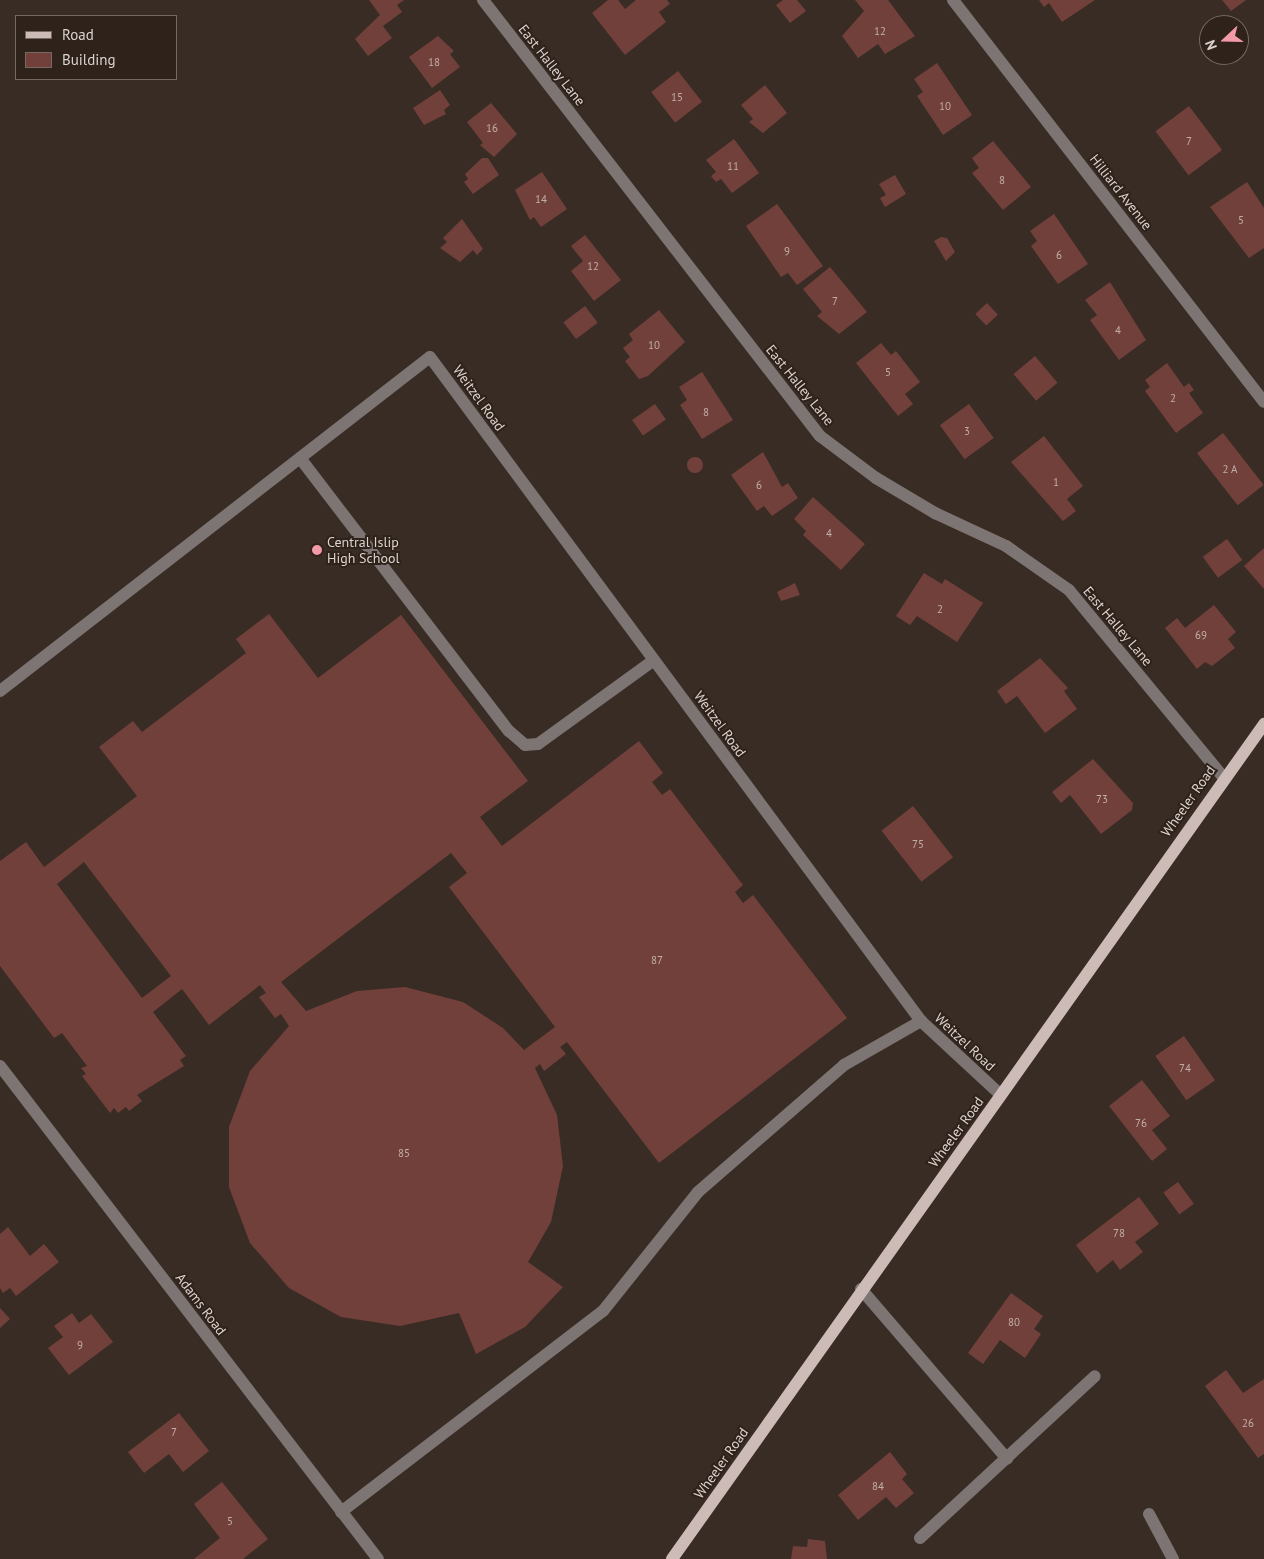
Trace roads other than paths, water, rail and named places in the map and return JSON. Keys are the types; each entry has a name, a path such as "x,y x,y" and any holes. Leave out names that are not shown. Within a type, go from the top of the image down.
{"main road":[{"name":"Wheeler Road","path":"672,1559 1223,778 1264,724"}],"street":[{"name":"East Halley Lane","path":"483,0 820,436 876,478 934,513 1006,546 1069,590 1223,778"},
{"name":"Hilliard Avenue","path":"953,0 1264,402"},
{"name":"Weitzel Road","path":"300,458 430,357 921,1021 1001,1095"},
{"path":"0,691 300,458 509,731 526,745 538,744 654,660"},
{"path":"341,1512 603,1311 698,1192 844,1065 921,1021"},
{"name":"Adams Road","path":"0,1066 378,1559"},
{"path":"861,1289 1007,1459"},
{"path":"920,1538 1095,1376"},
{"path":"1149,1514 1173,1559"}],"place":[{"name":"Central Islip High School","path":"317,550"}]}
